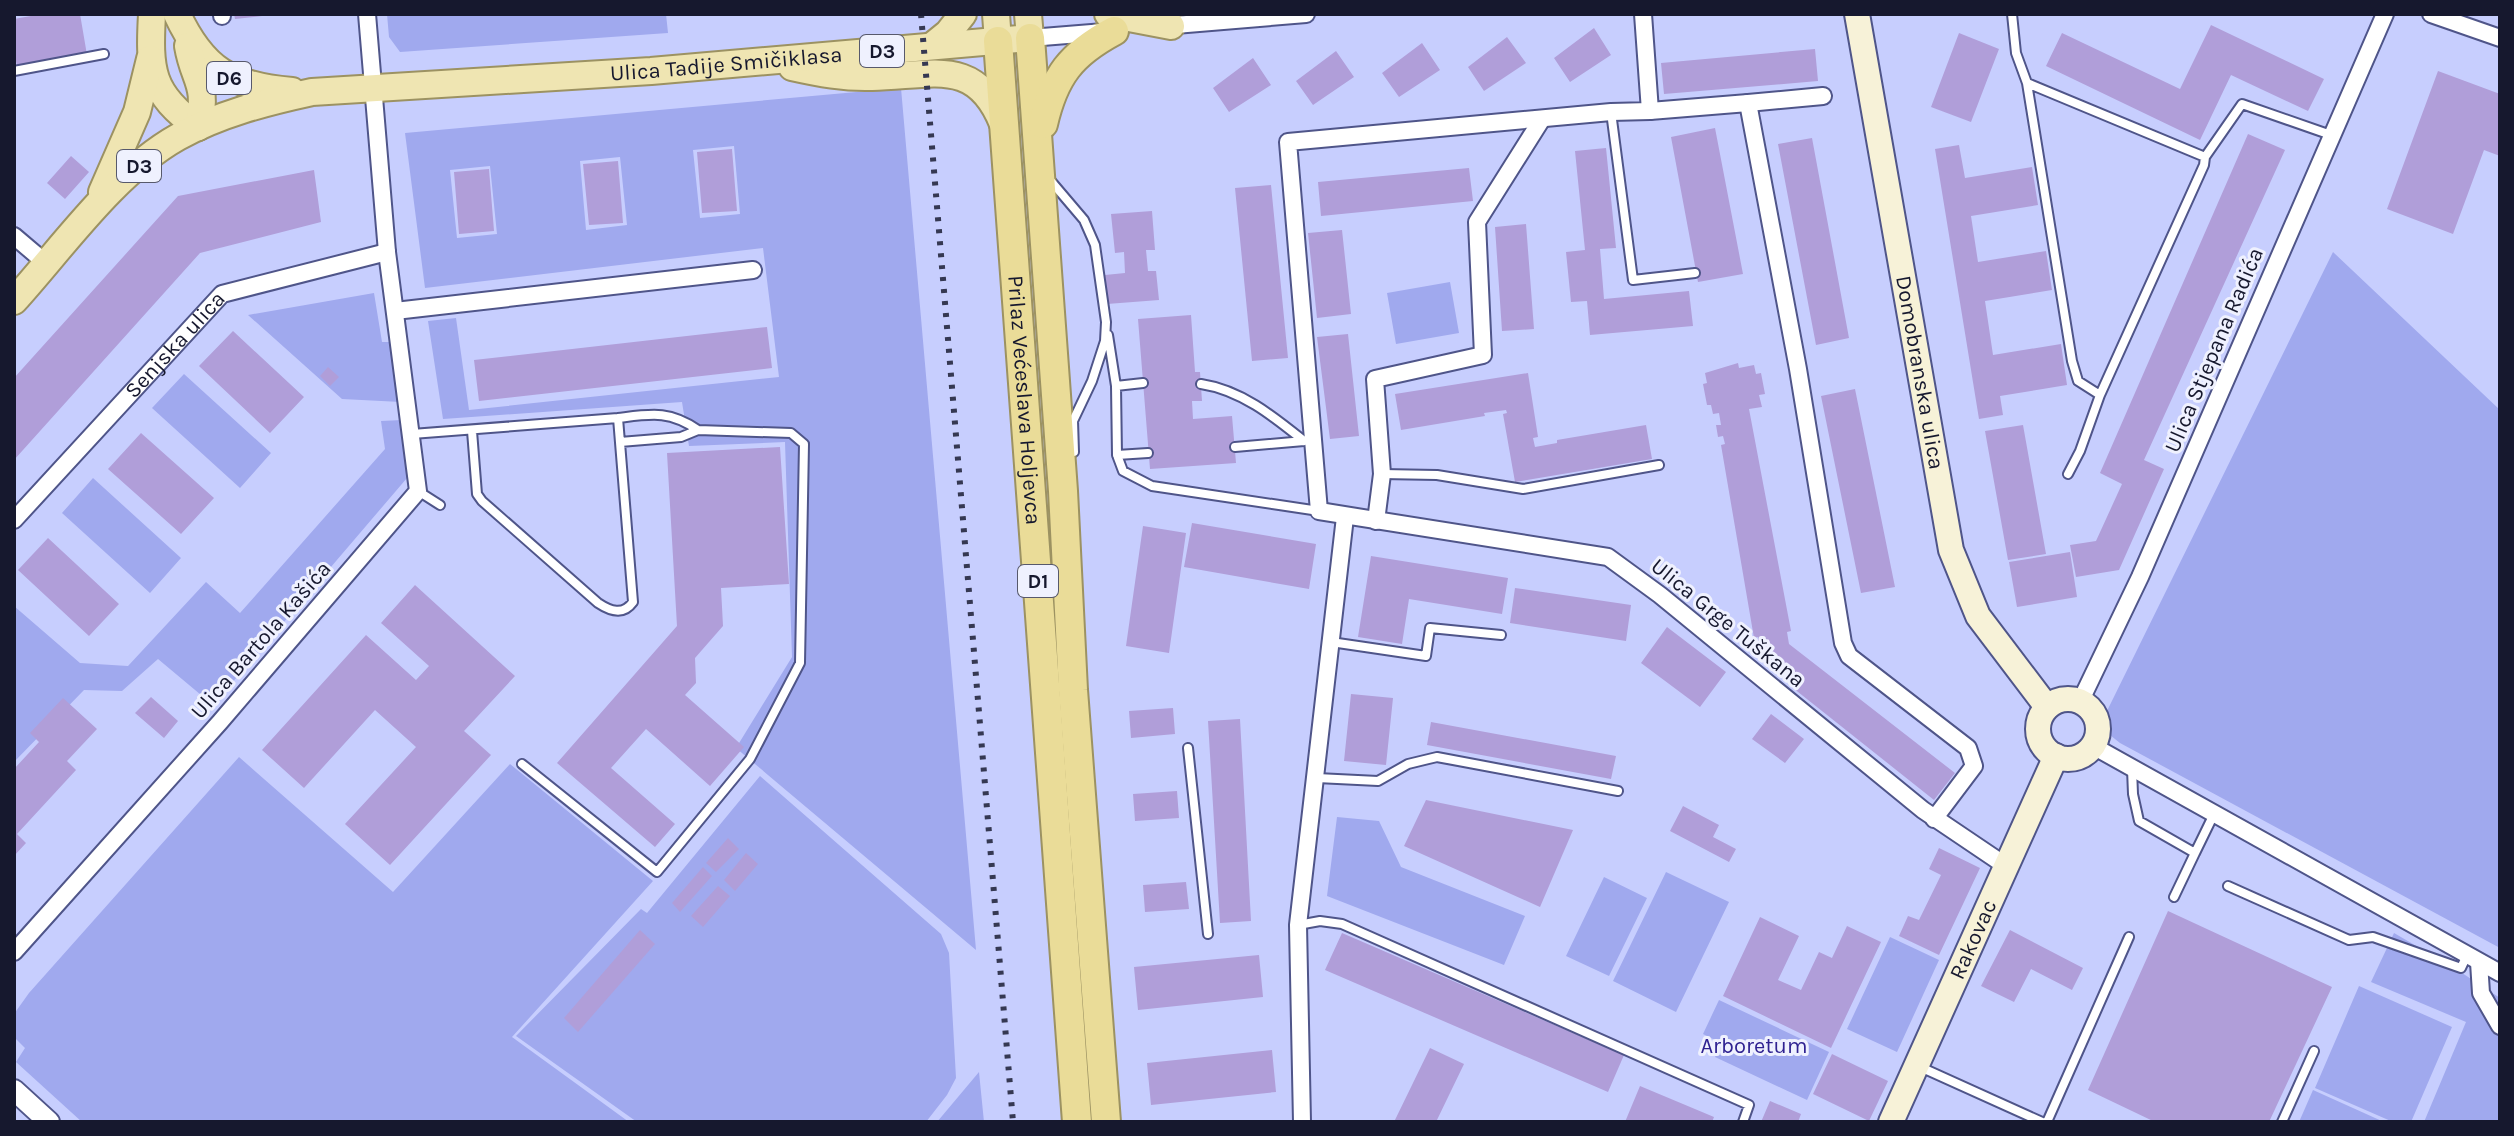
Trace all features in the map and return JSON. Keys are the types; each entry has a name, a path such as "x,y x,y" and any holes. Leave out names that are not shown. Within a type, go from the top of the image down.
{"highway":[{"path":"1038,150 1052,93 1065,67 1111,22"},
{"name":"Prilaz Većeslava Holjevca","path":"1029,26 1067,481 1073,690 1106,1122"},
{"name":"Prilaz Većeslava Holjevca","path":"997,27 1077,1122"}],"main road":[{"name":"D6","path":"152,14 150,59 160,92 198,127"},
{"path":"932,46 948,33 963,14"},
{"name":"Domobranska ulica","path":"1857,14 1951,550 1978,616 2047,707"},
{"path":"1111,22 1171,26"},
{"name":"D6","path":"182,24 209,64 237,82 312,92"},
{"path":"182,24 203,92 203,110 198,127"},
{"name":"Ulica Tadije Smičiklasa","path":"198,127 243,110 312,92 765,61 932,46 997,27 1029,26"},
{"path":"88,216 112,173 137,112 150,59"},
{"path":"765,61 849,77 958,75 988,94 1003,125"},
{"name":"D3","path":"14,301 88,216 140,165 176,138 198,127"},
{"path":"2065,699 2080,702 2096,719 2093,746 2076,758 2056,756 2048,751 2038,734 2041,715 2047,707 2065,699"},
{"name":"Rakovac","path":"1891,1122 2056,756"}],"street":[{"path":"367,14 387,252 418,491"},
{"path":"1171,26 1306,14"},
{"path":"1643,14 1650,111"},
{"name":"Ulica Stjepana Radića","path":"2080,702 2140,577 2385,14"},
{"path":"2431,14 2500,38"},
{"name":"Ulica Tadije Smičiklasa","path":"1029,26 1111,22"},
{"path":"1319,511 1308,440 1288,142 1823,96"},
{"path":"1748,103 1798,369 1843,643 1849,656 1968,748 1974,766 1934,819"},
{"path":"1376,521 1382,474 1375,379 1483,355 1477,222 1542,119"},
{"path":"14,236 47,264"},
{"name":"Senjska ulica","path":"14,520 222,294 387,252"},
{"path":"395,311 753,270"},
{"name":"Ulica Bartola Kašića","path":"14,952 220,722 418,491"},
{"name":"Ulica Grge Tuškana","path":"1319,511 1608,557 1660,595 1934,819 2006,866"},
{"path":"1302,1122 1298,925 1345,517"},
{"path":"2093,746 2500,973"},
{"path":"2473,959 2481,993 2500,1026"},
{"path":"14,1090 49,1122"}],"lane":[{"path":"2012,14 2016,53 2027,83 2072,361 2078,381 2100,395"},
{"path":"14,71 104,54"},
{"path":"2027,83 2205,157"},
{"path":"2068,474 2205,157 2242,104 2331,135"},
{"path":"1611,112 1633,280 1695,273"},
{"path":"1038,150 1053,186 1084,220 1095,245 1116,386 1117,455 1148,453"},
{"path":"1074,458 1073,421 1092,381 1105,341 1106,322"},
{"path":"1116,386 1143,383"},
{"path":"1201,384 1222,387 1247,400 1308,440"},
{"path":"412,434 654,414 679,417 698,430"},
{"path":"472,431 477,494 482,501 598,603 610,611 622,611 633,602 618,418"},
{"path":"522,764 657,872 750,759 800,663 804,444 791,433 698,430 681,437 620,442"},
{"path":"1235,447 1308,440"},
{"name":"Ulica Grge Tuškana","path":"1117,455 1123,471 1152,486 1319,511"},
{"path":"1382,474 1437,475 1523,489 1659,465"},
{"path":"418,491 440,505"},
{"path":"1331,642 1426,656 1430,628 1501,635"},
{"path":"1188,748 1208,934"},
{"path":"1317,778 1378,781 1408,764 1437,757 1618,791"},
{"path":"2132,769 2139,821 2195,853"},
{"path":"2174,897 2214,814"},
{"path":"2228,886 2349,940 2373,937 2461,968 2473,959"},
{"path":"1298,925 1320,921 1342,924 1749,1105 1743,1122"},
{"path":"1917,1066 2044,1122 2129,937"},
{"path":"2282,1122 2314,1051"}],"green space":[{"path":"387,14 666,14 668,33 400,52 389,37"},
{"path":"901,88 976,950 736,748 792,657 785,442 689,446 682,402 443,419 428,321 456,318 469,410 779,377 763,248 425,288 405,133","holes":["734,146 740,214 700,218 693,150","620,157 627,225 586,230 580,161","490,166 497,234 457,238 450,170"]},
{"path":"2333,252 2500,410 2500,948 2120,743 2105,731 2106,713"},
{"path":"1450,282 1459,333 1396,344 1387,293"},
{"path":"374,293 382,342 391,342 401,402 342,399 248,315"},
{"path":"184,374 271,453 240,488 152,408"},
{"path":"402,420 407,478 213,705 158,659 122,691 84,690 14,762 14,606 80,663 128,666 206,582 240,613 385,449 381,421"},
{"path":"93,478 181,558 150,593 62,513"},
{"path":"239,757 393,892 510,764 653,881 512,1037 629,1122 82,1122 16,1062 25,1048 14,1037 14,1014 29,993"},
{"path":"760,776 941,934 949,953 956,1078 926,1122 637,1122 516,1036 641,909 647,913"},
{"path":"1337,817 1379,821 1401,867 1525,916 1504,965 1327,896"},
{"path":"1666,872 1729,902 1676,1012 1613,981"},
{"path":"1604,877 1647,898 1609,976 1566,956"},
{"path":"2394,933 2500,998 2500,1122 2424,1122 2466,1022 2371,982"},
{"path":"1890,937 1939,960 1897,1052 1847,1029"},
{"path":"2359,986 2452,1027 2411,1122 2393,1122 2315,1088"},
{"name":"Arboretum","path":"1719,1000 1829,1052 1807,1100 1715,1057 1721,1043 1703,1034"},
{"path":"979,1072 984,1122 937,1122"},
{"path":"2313,1090 2384,1122 2299,1122"}],"building":[{"path":"42,14 80,14 87,55 17,67 14,19"},
{"path":"234,14 262,14 262,16 235,19"},
{"path":"2211,25 2324,79 2308,111 2231,75 2200,140 2046,66 2062,33 2180,89"},
{"path":"1594,28 1611,55 1570,82 1554,58"},
{"path":"1959,33 1999,49 1971,122 1931,107"},
{"path":"1507,37 1526,63 1484,91 1468,67"},
{"path":"1422,43 1440,70 1399,97 1382,73"},
{"path":"1815,49 1818,81 1664,94 1661,63"},
{"path":"1336,51 1354,77 1313,105 1296,81"},
{"path":"1253,58 1271,85 1229,112 1213,88"},
{"path":"2438,71 2500,94 2500,156 2484,150 2453,234 2387,209"},
{"path":"1715,128 1743,274 1698,282 1671,137"},
{"path":"2248,134 2285,150 2144,460 2164,469 2119,570 2076,577 2070,545 2096,541 2122,484 2100,473"},
{"path":"1812,138 1849,338 1816,345 1778,144"},
{"path":"1959,145 1965,178 2032,167 2038,205 1971,216 1978,262 2046,251 2052,290 1985,301 1993,355 2061,344 2067,385 2000,396 2003,415 1979,419 1935,149"},
{"path":"1606,148 1616,248 1600,249 1604,299 1689,291 1693,326 1590,335 1587,301 1571,302 1566,252 1585,250 1575,151"},
{"path":"732,149 737,211 702,213 697,152"},
{"path":"71,156 89,172 65,199 47,183"},
{"path":"618,161 623,223 589,225 583,164"},
{"path":"1469,168 1473,201 1321,216 1318,182"},
{"path":"489,169 494,231 459,234 454,172"},
{"path":"314,170 321,222 200,253 14,460 14,378 178,196"},
{"path":"1271,185 1288,358 1252,361 1235,188"},
{"path":"1152,211 1155,250 1146,250 1148,271 1156,271 1159,300 1107,304 1105,275 1125,273 1124,252 1115,253 1111,214"},
{"path":"1526,224 1534,329 1502,331 1495,227"},
{"path":"1342,230 1351,314 1317,318 1308,233"},
{"path":"1191,315 1195,372 1200,372 1202,401 1192,401 1193,419 1232,416 1236,463 1150,469 1138,319"},
{"path":"767,327 772,368 479,401 474,360"},
{"path":"233,331 304,397 270,433 199,366"},
{"path":"1348,334 1359,436 1330,439 1317,337"},
{"path":"1738,363 1739,368 1754,365 1756,374 1761,373 1765,394 1759,395 1762,407 1749,409 1791,631 1787,632 1789,644 1955,773 1934,800 1762,660 1758,637 1754,638 1721,445 1725,444 1723,436 1718,437 1716,425 1721,425 1719,413 1713,414 1711,405 1707,405 1703,384 1707,383 1705,373"},
{"path":"328,367 339,377 330,386 320,376"},
{"path":"1528,373 1538,437 1533,438 1535,447 1557,443 1557,440 1646,425 1652,459 1515,482 1503,414 1507,413 1506,410 1401,430 1395,394"},
{"path":"1855,389 1895,587 1861,593 1821,396"},
{"path":"2023,425 2046,554 2008,560 1985,431"},
{"path":"141,433 214,498 181,534 108,469"},
{"path":"780,447 789,584 721,588 723,626 695,658 696,683 685,695 744,747 710,786 646,729 611,768 675,824 655,847 557,763 677,626 667,453"},
{"path":"1192,523 1316,544 1309,589 1184,567"},
{"path":"1143,526 1186,533 1169,653 1126,646"},
{"path":"48,538 119,604 89,636 18,570"},
{"path":"2070,552 2077,597 2017,607 2009,562"},
{"path":"1371,556 1508,578 1502,614 1409,599 1402,644 1358,637"},
{"path":"415,585 515,676 464,731 491,755 390,865 345,824 416,747 375,710 304,788 262,750 366,635 416,680 429,666 381,623"},
{"path":"1515,588 1631,605 1626,641 1510,623"},
{"path":"1667,627 1726,672 1700,707 1641,663"},
{"path":"1351,694 1393,698 1386,765 1344,761"},
{"path":"151,697 178,721 164,738 135,713"},
{"path":"63,698 97,729 67,761 76,770 17,834 26,843 14,856 14,769 39,742 30,733"},
{"path":"1173,708 1175,734 1131,738 1129,711"},
{"path":"1771,714 1804,739 1785,763 1752,739"},
{"path":"1240,719 1251,921 1220,923 1208,721"},
{"path":"1431,722 1616,756 1611,779 1427,745"},
{"path":"1177,791 1179,818 1135,821 1133,794"},
{"path":"1426,800 1573,830 1540,907 1404,846"},
{"path":"1683,806 1719,825 1713,837 1736,849 1729,862 1670,831"},
{"path":"728,838 739,849 716,872 706,863"},
{"path":"1939,848 1980,868 1939,955 1899,936 1908,916 1919,920 1941,875 1929,869"},
{"path":"746,853 758,864 735,891 724,880"},
{"path":"703,867 712,876 680,912 672,903"},
{"path":"1186,882 1189,909 1145,912 1143,885"},
{"path":"718,886 730,896 703,927 691,916"},
{"path":"2168,911 2332,987 2269,1122 2155,1122 2088,1090"},
{"path":"1760,917 1799,936 1778,980 1801,990 1819,952 1832,958 1847,926 1881,942 1831,1048 1723,996"},
{"path":"640,930 655,944 578,1032 564,1018"},
{"path":"2010,930 2083,968 2072,990 2031,969 2014,1002 1981,986"},
{"path":"1342,933 1624,1055 1608,1092 1325,970"},
{"path":"1259,955 1263,997 1138,1010 1134,967"},
{"path":"1430,1048 1464,1064 1436,1122 1394,1122"},
{"path":"1272,1050 1276,1092 1151,1105 1147,1063"},
{"path":"1832,1054 1888,1081 1869,1121 1813,1094"},
{"path":"1640,1086 1714,1117 1712,1122 1625,1122"},
{"path":"1770,1101 1801,1114 1798,1122 1761,1122"}],"railway":[{"path":"921,14 1013,1122"}]}
